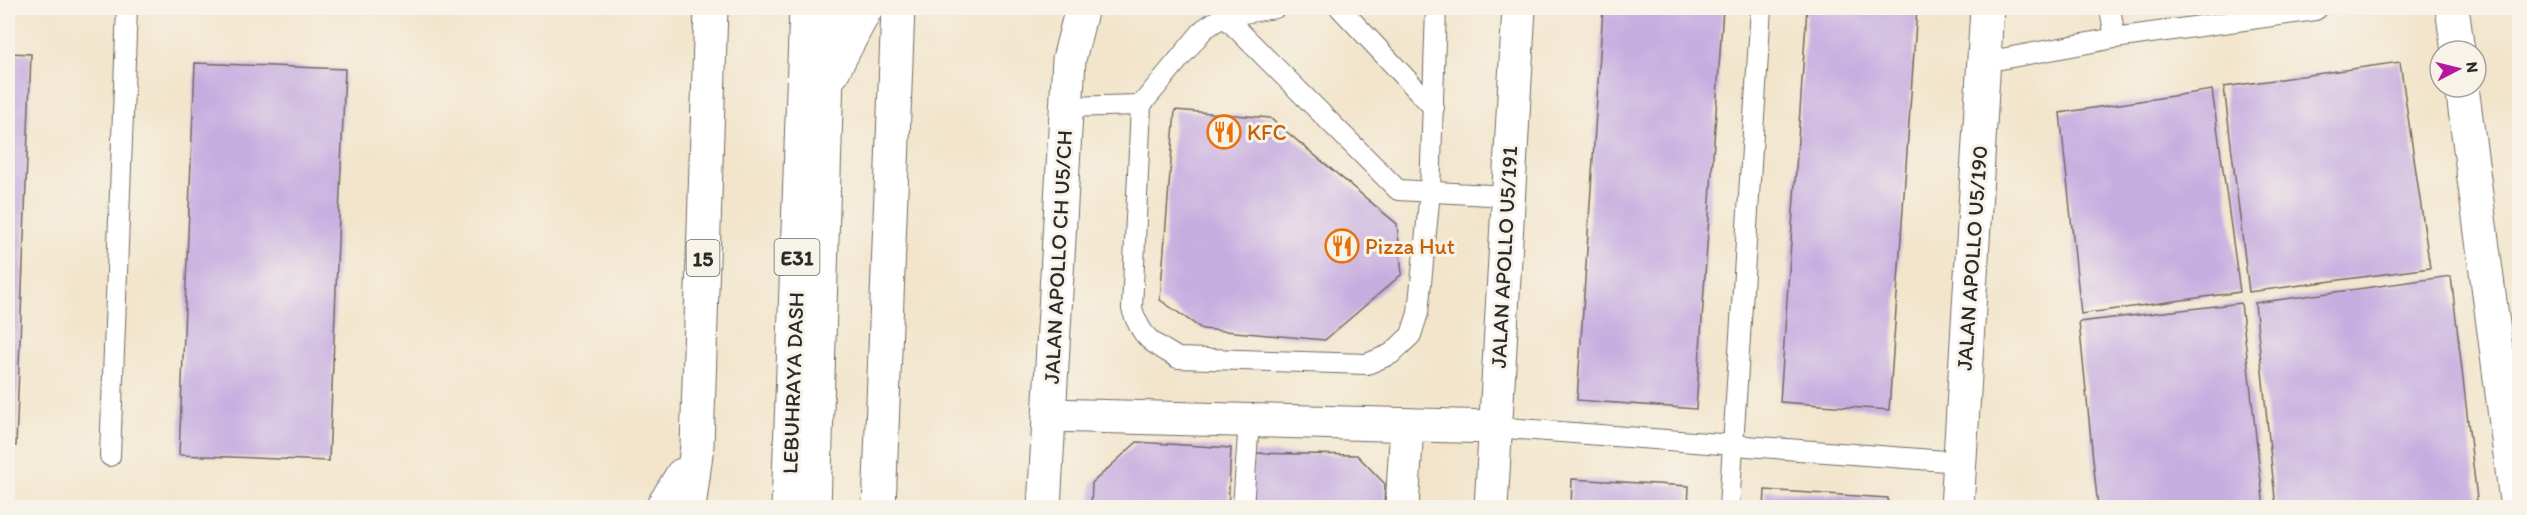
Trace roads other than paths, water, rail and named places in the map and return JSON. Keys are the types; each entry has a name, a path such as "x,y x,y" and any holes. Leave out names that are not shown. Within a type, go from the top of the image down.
{"main road":[{"name":"15","path":"682,507 700,8"},
{"name":"15","path":"689,507 697,446 711,8"},
{"path":"708,507 721,8"},
{"name":"LEBUHRAYA DASH","path":"788,507 806,8"},
{"path":"814,507 829,8"},
{"path":"826,85 866,8"},
{"path":"879,507 898,8"},
{"name":"JALAN APOLLO CH U5/CH","path":"1044,507 1069,58 1082,8"},
{"name":"JALAN APOLLO U5/191","path":"1491,507 1519,8"},
{"name":"JALAN APOLLO U5/190","path":"1957,507 1987,8"},
{"path":"2452,8 2456,39"},
{"path":"2464,99 2510,376 2517,507"},
{"path":"1049,415 1494,427"},
{"path":"1402,507 1407,425"},
{"path":"662,507 682,475"}],"lane":[{"path":"110,456 127,8"},
{"path":"1275,8 1224,16 1204,29 1141,105 1132,309 1138,328 1154,344 1178,358 1367,364 1391,354 1411,335 1418,313 1430,192 1436,8"},
{"path":"1340,8 1434,108"},
{"path":"1729,507 1761,8"},
{"path":"2110,8 2115,38"},
{"path":"1984,62 2115,38 2318,8"},
{"path":"1224,16 1398,190 1508,196"},
{"path":"1066,107 1141,105"},
{"path":"1243,507 1249,420"},
{"path":"1494,427 1959,462"}],"place":[{"name":"KFC","path":"1224,132"},
{"name":"Pizza Hut","path":"1342,246"}]}
